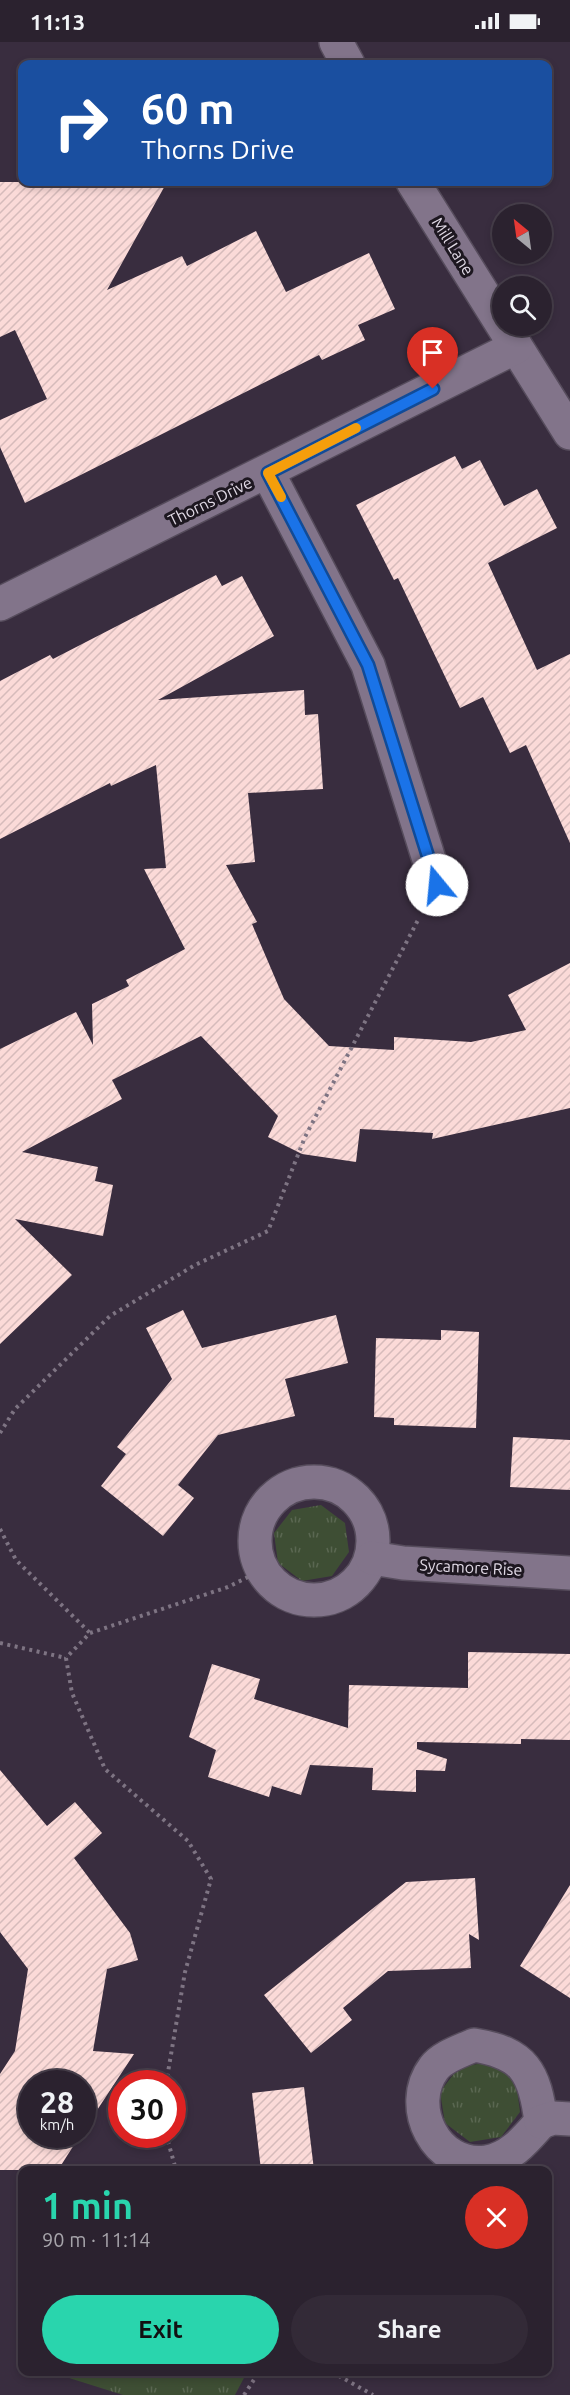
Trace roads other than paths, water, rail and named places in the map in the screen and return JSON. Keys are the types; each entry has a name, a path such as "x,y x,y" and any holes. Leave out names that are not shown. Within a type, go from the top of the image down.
{"street":[{"path":"336,42 346,60"},
{"name":"Mill Lane","path":"415,186 570,434"},
{"name":"Thorns Drive","path":"0,604 268,473 516,347"},
{"path":"268,473 368,665 437,885"},
{"path":"307,1483 331,1484 351,1495 367,1512 373,1534 372,1558 360,1579 344,1594 321,1599 298,1599 277,1588 262,1570 255,1549 256,1525 268,1504 285,1489 307,1483"},
{"name":"Sycamore Rise","path":"372,1558 403,1563 570,1573"}]}
